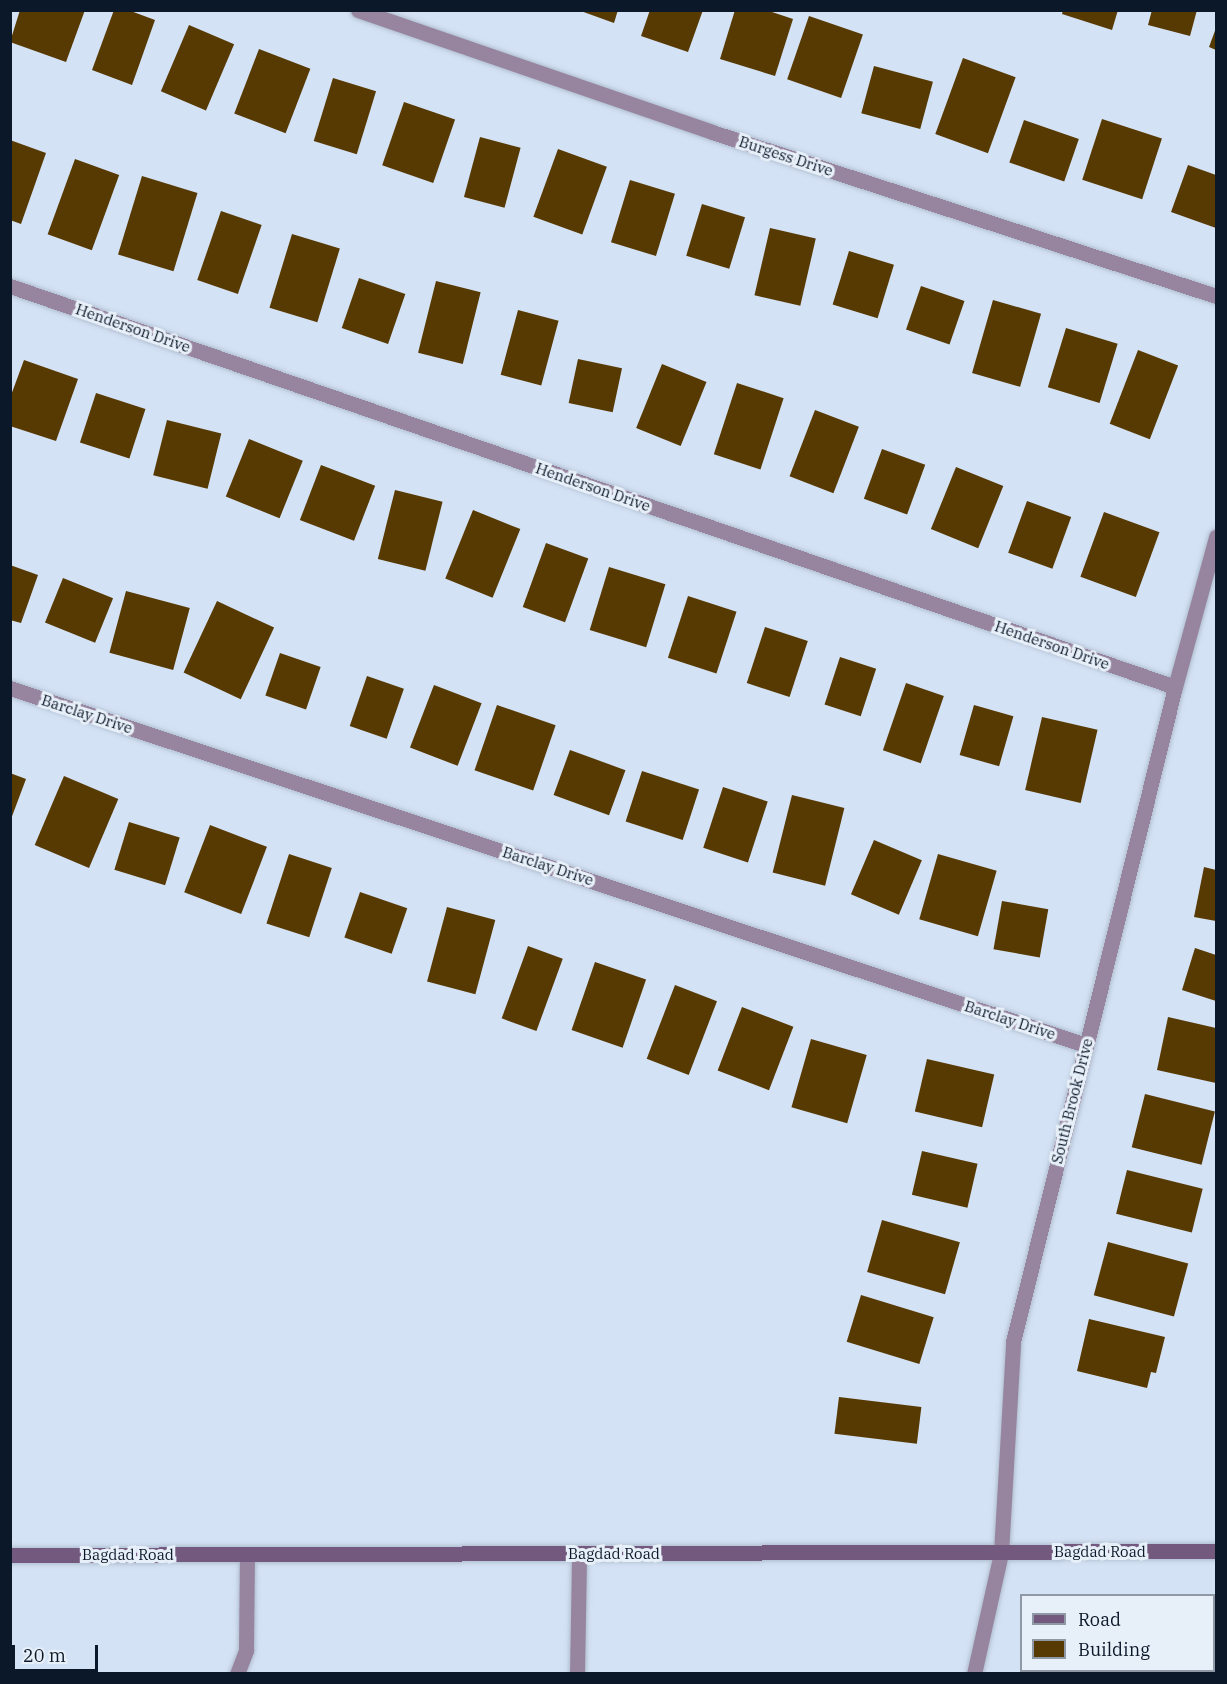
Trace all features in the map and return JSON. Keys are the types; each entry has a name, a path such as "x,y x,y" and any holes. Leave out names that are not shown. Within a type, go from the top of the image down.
{"street":[{"name":"Burgess Drive","path":"358,10 723,136 1216,296"},
{"name":"Henderson Drive","path":"10,286 1175,687"},
{"name":"South Brook Drive","path":"975,1674 1000,1553 1013,1341 1175,687 1216,537"},
{"name":"Barclay Drive","path":"10,688 1086,1045"},
{"name":"Bagdad Road","path":"10,1555 1216,1551"},
{"path":"237,1674 246,1650 247,1554"},
{"path":"577,1674 579,1554"}],"building":[{"path":"20,10 85,10 66,62 10,42"},
{"path":"114,10 128,10 155,20 132,85 92,70"},
{"path":"578,10 618,10 614,23"},
{"path":"650,10 703,10 688,52 641,36"},
{"path":"735,10 766,10 793,19 775,76 720,59"},
{"path":"1063,10 1118,10 1112,30 1062,14"},
{"path":"1152,10 1197,10 1190,36 1148,25"},
{"path":"809,16 863,35 841,98 787,79"},
{"path":"189,25 234,44 206,110 161,91"},
{"path":"1216,28 1216,50 1209,47"},
{"path":"259,49 310,69 286,133 234,113"},
{"path":"963,58 1016,77 988,153 935,134"},
{"path":"874,66 933,82 920,129 861,113"},
{"path":"333,78 376,91 357,154 314,141"},
{"path":"404,102 455,120 433,183 382,165"},
{"path":"1102,119 1162,138 1142,199 1082,180"},
{"path":"1024,120 1079,139 1064,181 1009,163"},
{"path":"480,137 521,148 505,208 464,197"},
{"path":"10,140 46,153 21,224 10,220"},
{"path":"558,149 607,167 582,234 533,217"},
{"path":"75,159 119,175 92,250 48,234"},
{"path":"1188,165 1216,175 1216,228 1171,212"},
{"path":"142,176 197,193 173,271 118,254"},
{"path":"630,180 675,194 656,256 611,242"},
{"path":"702,204 745,217 729,269 686,256"},
{"path":"221,211 262,225 238,294 197,280"},
{"path":"770,228 816,239 800,306 754,295"},
{"path":"292,234 340,249 317,322 269,308"},
{"path":"849,251 894,265 878,318 833,305"},
{"path":"359,278 405,294 388,344 342,328"},
{"path":"436,281 481,292 463,364 418,353"},
{"path":"921,286 964,301 950,344 906,329"},
{"path":"993,300 1041,314 1020,387 972,373"},
{"path":"518,310 559,321 541,386 501,375"},
{"path":"1066,328 1118,344 1100,403 1048,387"},
{"path":"1138,350 1178,365 1150,439 1110,424"},
{"path":"578,359 622,368 613,412 569,403"},
{"path":"24,360 78,379 56,441 10,426 10,398"},
{"path":"662,364 707,382 681,446 636,428"},
{"path":"737,383 784,398 760,469 714,454"},
{"path":"96,393 145,409 129,459 80,442"},
{"path":"815,410 859,427 833,493 790,476"},
{"path":"167,420 221,434 208,489 153,475"},
{"path":"249,439 303,461 280,518 226,496"},
{"path":"882,449 925,465 907,515 864,499"},
{"path":"321,465 375,486 354,541 300,520"},
{"path":"956,467 1003,486 978,548 931,529"},
{"path":"395,490 443,502 425,571 378,559"},
{"path":"1027,501 1071,517 1052,569 1008,553"},
{"path":"473,510 520,529 493,598 445,579"},
{"path":"1104,512 1159,532 1136,597 1080,577"},
{"path":"546,543 588,558 565,622 523,607"},
{"path":"10,565 38,575 21,623 10,620"},
{"path":"609,567 665,584 646,647 590,630"},
{"path":"63,578 113,598 95,643 45,623"},
{"path":"126,591 190,608 173,670 109,653"},
{"path":"688,596 737,612 716,674 668,658"},
{"path":"217,601 274,628 241,699 184,673"},
{"path":"765,627 808,641 790,697 747,683"},
{"path":"280,653 321,667 306,710 265,696"},
{"path":"840,657 876,669 861,716 825,705"},
{"path":"367,676 404,689 387,739 350,726"},
{"path":"906,683 944,696 921,763 883,750"},
{"path":"434,685 482,703 458,766 410,748"},
{"path":"497,705 556,725 533,790 475,770"},
{"path":"974,705 1013,716 999,766 960,755"},
{"path":"1042,717 1098,730 1081,803 1025,790"},
{"path":"570,750 625,770 609,815 554,795"},
{"path":"642,771 699,790 683,840 626,821"},
{"path":"10,773 26,779 11,819 10,819"},
{"path":"64,776 118,799 89,868 35,845"},
{"path":"723,787 768,802 748,862 703,848"},
{"path":"792,795 844,808 825,886 773,873"},
{"path":"129,822 180,837 165,885 114,870"},
{"path":"210,825 267,847 241,914 184,892"},
{"path":"874,840 922,860 899,915 851,894"},
{"path":"289,854 332,868 309,937 266,923"},
{"path":"938,854 997,871 978,936 919,919"},
{"path":"1204,867 1216,870 1216,921 1194,917"},
{"path":"360,892 407,908 392,954 344,937"},
{"path":"1002,901 1048,909 1040,957 993,949"},
{"path":"447,907 495,920 475,994 427,981"},
{"path":"528,946 563,959 536,1031 502,1018"},
{"path":"1195,948 1216,955 1216,1001 1182,990"},
{"path":"595,962 646,980 623,1048 572,1030"},
{"path":"675,985 717,1001 689,1075 647,1059"},
{"path":"742,1007 793,1027 769,1090 718,1070"},
{"path":"1168,1017 1216,1028 1216,1083 1157,1070"},
{"path":"811,1039 867,1055 847,1123 791,1107"},
{"path":"927,1059 994,1075 982,1127 915,1112"},
{"path":"1145,1094 1215,1111 1202,1165 1132,1147"},
{"path":"922,1151 978,1164 967,1208 912,1195"},
{"path":"1127,1170 1203,1189 1192,1233 1116,1214"},
{"path":"882,1220 960,1242 945,1294 867,1272"},
{"path":"1108,1242 1188,1263 1174,1317 1094,1295"},
{"path":"861,1295 934,1317 919,1364 847,1342"},
{"path":"1089,1319 1165,1337 1156,1373 1151,1372 1147,1388 1077,1371"},
{"path":"839,1397 921,1407 917,1444 834,1434"}]}
